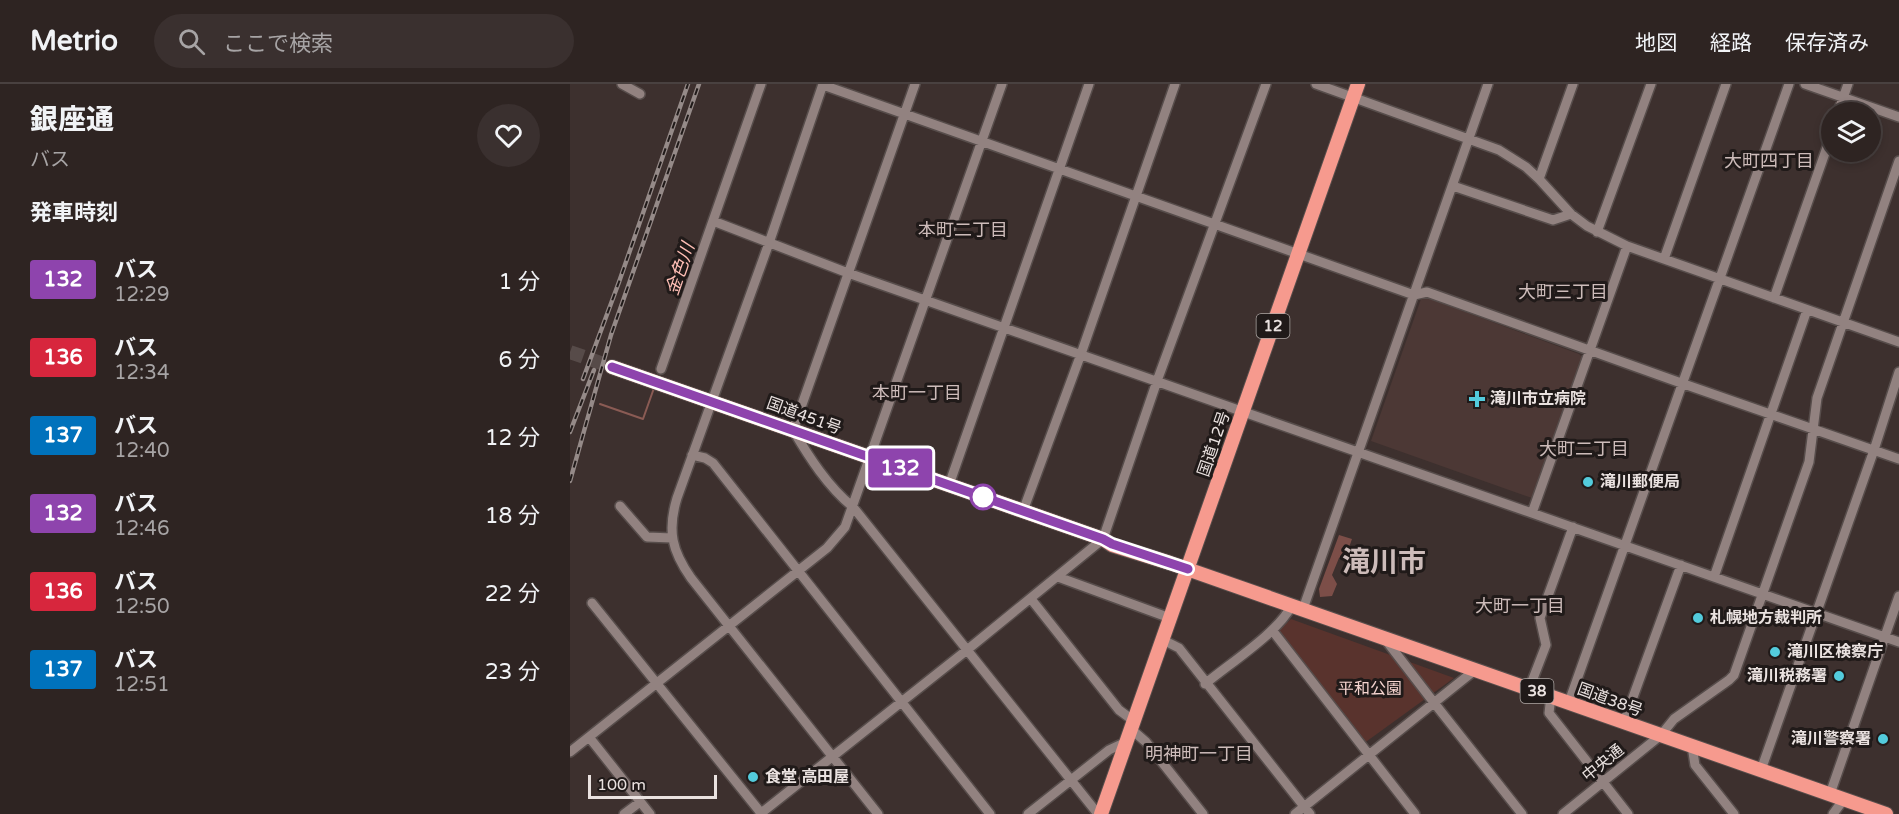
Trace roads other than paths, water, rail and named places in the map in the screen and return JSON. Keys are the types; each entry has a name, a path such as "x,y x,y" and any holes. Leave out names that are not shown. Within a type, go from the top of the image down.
{"highway":[{"name":"国道12号","path":"1099,814 1163,640 1356,91"},
{"name":"国道451号","path":"612,367 1188,569"},
{"name":"国道38号","path":"1188,569 1886,814"}],"street":[{"path":"622,84 640,94"},
{"path":"661,369 761,84"},
{"path":"915,84 793,430 805,450 842,498 853,507 1099,814"},
{"path":"570,752 798,571 837,538 845,527 1002,84"},
{"path":"949,485 1089,84"},
{"path":"1023,511 1081,354 1175,84"},
{"path":"592,603 761,814 1103,539 1157,381 1266,84"},
{"path":"1316,84 1356,91 1499,150 1539,179 1571,214 1597,232 1627,246 1899,342"},
{"path":"1205,684 1298,607 1359,451 1488,84"},
{"path":"1539,179 1573,84"},
{"path":"1597,232 1651,84"},
{"path":"1664,259 1726,84"},
{"path":"1569,702 1789,84"},
{"path":"1805,84 1899,117"},
{"path":"1842,102 1848,84"},
{"path":"878,814 683,566 672,538 673,510 823,85 1414,295 1427,292 1899,459"},
{"path":"1774,298 1822,162"},
{"name":"中央通","path":"1563,814 1661,735 1674,720 1734,675 1809,462 1817,398 1899,162"},
{"path":"1453,186 1553,220 1571,214"},
{"path":"713,221 848,273 1899,642"},
{"path":"1533,513 1627,246"},
{"path":"1714,576 1807,310"},
{"path":"1761,770 1874,450 1899,372"},
{"path":"692,455 705,458 713,463 990,814"},
{"path":"620,506 648,537 672,538"},
{"path":"1529,688 1546,645 1540,618 1573,527"},
{"path":"1624,723 1681,565"},
{"path":"1058,577 1170,618"},
{"path":"1833,814 1899,596"},
{"path":"1031,599 1119,710 1131,730 1146,742 1203,814"},
{"path":"1272,630 1415,814"},
{"path":"1385,638 1522,814"},
{"path":"1163,640 1179,648 1205,684 1307,810"},
{"path":"1295,814 1307,810 1475,670"},
{"path":"1551,696 1549,713 1628,814"},
{"path":"1028,814 1131,730"},
{"path":"589,737 650,814"},
{"path":"1692,746 1695,765 1734,814"},
{"path":"624,814 640,802"}],"waterway":[{"name":"金色川","path":"600,404 643,419 654,388"}],"tunnel":[{"path":"570,352 612,367"}],"railway":[{"path":"583,379 688,84"},
{"path":"570,481 611,335 699,84"},
{"path":"570,432 594,370"}],"place":[{"name":"滝川市立病院","path":"1477,399"},
{"name":"滝川郵便局","path":"1588,482"},
{"name":"札幌地方裁判所","path":"1698,618"},
{"name":"滝川区検察庁","path":"1775,652"},
{"name":"滝川税務署","path":"1839,676"},
{"name":"滝川警察署","path":"1883,739"},
{"name":"食堂 高田屋","path":"753,777"}],"district":[{"name":"大町四丁目","path":"1769,161"},
{"name":"本町二丁目","path":"963,230"},
{"name":"大町三丁目","path":"1563,292"},
{"name":"本町一丁目","path":"917,393"},
{"name":"大町二丁目","path":"1584,449"},
{"name":"滝川市","path":"1384,562"},
{"name":"大町一丁目","path":"1520,606"},
{"name":"明神町一丁目","path":"1199,754"}],"park label":[{"name":"平和公園","path":"1370,689"}]}
